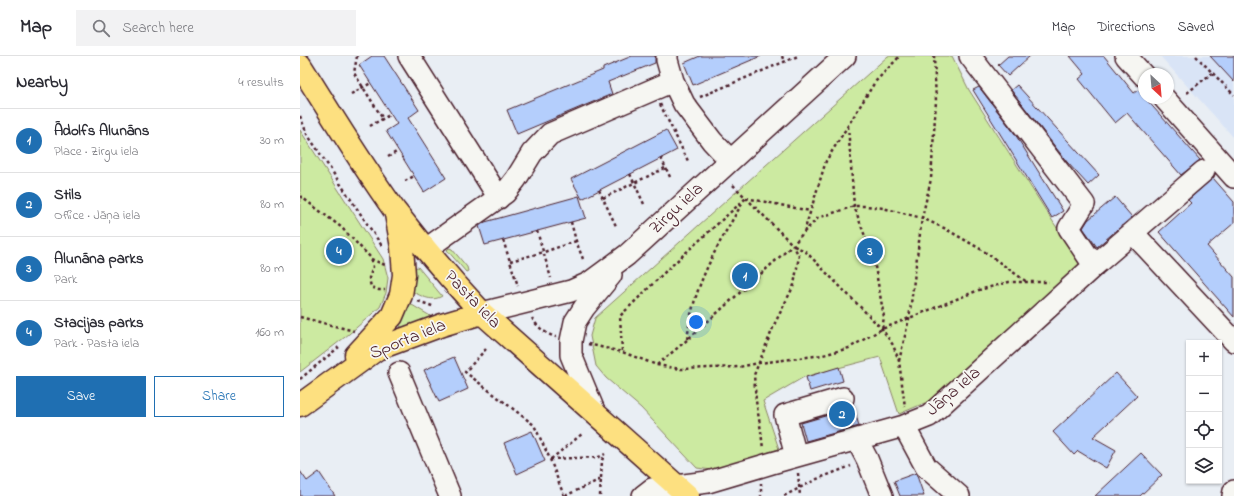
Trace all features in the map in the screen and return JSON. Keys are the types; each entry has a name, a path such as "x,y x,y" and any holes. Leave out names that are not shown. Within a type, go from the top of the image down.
{"main road":[{"name":"Pasta iela","path":"300,65 365,167 396,211 426,249 482,313 682,491"},
{"path":"332,381 392,316 398,304 404,275 402,247 396,211"},
{"name":"Sporta iela","path":"300,405 377,349 442,325 482,313"}],"street":[{"path":"409,56 499,198"},
{"path":"667,56 673,81 684,104 712,142 730,160"},
{"name":"Zirgu iela","path":"482,313 571,291 589,283 627,255 845,56"},
{"path":"970,56 1084,204 1069,228 1095,265"},
{"path":"1126,56 1138,69"},
{"path":"426,249 505,193 516,179 532,152 550,134 673,81"},
{"path":"1169,104 1234,177"},
{"name":"Jāņa iela","path":"643,496 652,489 682,491 761,466 905,426 929,416 1095,265 1204,171"},
{"path":"1133,233 1234,341"},
{"path":"595,413 571,355 571,341 575,322 584,308 627,255"},
{"path":"399,373 450,496"},
{"path":"796,456 785,415 843,398"},
{"path":"905,426 926,467 959,496"},
{"path":"857,440 867,459 882,496"},
{"path":"1233,496 1234,491"}],"path":[{"path":"357,56 354,73 383,119"},
{"path":"782,56 784,62"},
{"path":"684,104 798,56"},
{"path":"804,233 826,161 875,82 900,56"},
{"path":"899,361 908,319 922,218 931,179 936,101 934,56"},
{"path":"1196,56 1234,95"},
{"path":"1187,93 1212,73"},
{"path":"350,94 371,83"},
{"path":"653,90 689,163"},
{"path":"370,126 391,114"},
{"path":"300,116 307,134 386,251"},
{"path":"848,126 854,206 874,262 884,317 882,329"},
{"path":"388,157 398,151"},
{"path":"661,158 671,180"},
{"path":"603,198 665,168"},
{"path":"630,174 644,204"},
{"path":"405,181 414,176"},
{"path":"733,185 793,245 799,256 794,285 775,323 754,375 763,456 761,466 761,496"},
{"path":"599,190 617,228"},
{"path":"300,196 340,227 371,258 392,268"},
{"path":"746,198 810,211"},
{"path":"687,340 692,311 704,274 725,233 746,198"},
{"path":"622,352 620,316 669,268 746,198"},
{"path":"657,365 793,245 818,218 854,206 883,208 922,218 944,228 982,250 1028,282"},
{"path":"571,222 583,259"},
{"path":"537,231 551,278"},
{"path":"503,240 525,303 534,322 541,329 553,336 622,352 657,365 680,369 739,367 823,355 849,348 882,329 979,290 1009,282 1054,282"},
{"path":"510,261 544,252 576,241"},
{"path":"793,245 805,251 882,329 893,344 899,361 905,426"},
{"path":"371,258 372,267 369,278 371,287 379,290 391,291"},
{"path":"300,317 358,332"},
{"path":"486,349 465,372 534,425 550,459 564,496 601,479"},
{"path":"550,459 582,434"},
{"path":"550,459 599,457 605,454 602,460 600,496"},
{"path":"784,496 817,479 867,459"},
{"path":"799,488 800,496"}],"shaded area":[{"path":"1160,56 1234,56 1234,138 1174,71 1174,68 1171,68"}],"green space":[{"path":"888,56 952,56 969,90 1080,264 1069,278 957,381 927,402 899,414 880,357 804,377 763,401 779,449 712,470 697,468 641,408 606,378 596,366 590,336 595,318"},
{"path":"300,130 383,259 388,278 386,293 380,307 349,334 300,372"},
{"path":"449,248 452,249 467,267 468,271 466,272 447,250"},
{"path":"418,267 442,296 434,299 421,296 409,290 413,268"},
{"path":"407,302 432,317 403,328 400,326 398,321"}],"building":[{"path":"372,56 384,56 419,110 408,118 446,178 424,192 386,131 397,124 359,65"},
{"path":"632,56 655,56 655,63 608,82 612,94 517,134 507,110 603,70 603,68"},
{"path":"700,56 761,56 693,85 684,63"},
{"path":"1008,56 1030,56 1008,76 998,65"},
{"path":"1070,56 1104,56 1134,93 1138,90 1138,104 1150,104 1200,160 1181,175 1127,113 1115,123 1079,79 1085,74"},
{"path":"1210,56 1234,56 1234,82"},
{"path":"1017,85 1099,175 1088,185 1067,162 1011,90"},
{"path":"979,87 1015,134 1063,211 1052,218 973,90"},
{"path":"666,130 677,150 582,199 571,179"},
{"path":"1213,178 1234,202 1234,223 1207,246 1234,277 1234,317 1159,232 1191,203 1188,200"},
{"path":"579,196 586,218 485,245 479,226 485,222"},
{"path":"1115,197 1132,217 1097,247 1083,228 1088,220"},
{"path":"454,357 468,389 439,402 424,370"},
{"path":"839,367 843,381 810,391 806,377"},
{"path":"1116,373 1137,396 1093,437 1116,450 1106,468 1078,451 1074,455 1053,432"},
{"path":"853,404 859,426 806,441 801,423 846,410"},
{"path":"532,431 545,461 517,474 504,443"},
{"path":"1141,453 1162,475 1140,496 1095,496"},
{"path":"300,471 307,481 319,472 335,496 300,496"},
{"path":"916,473 924,496 900,496 894,481"}],"place":[{"name":"Stacijas parks","path":"339,251"},
{"name":"Alunāna parks","path":"870,251"},
{"name":"Ādolfs Alunāns","path":"745,276"},
{"name":"Stils","path":"842,414"}]}
